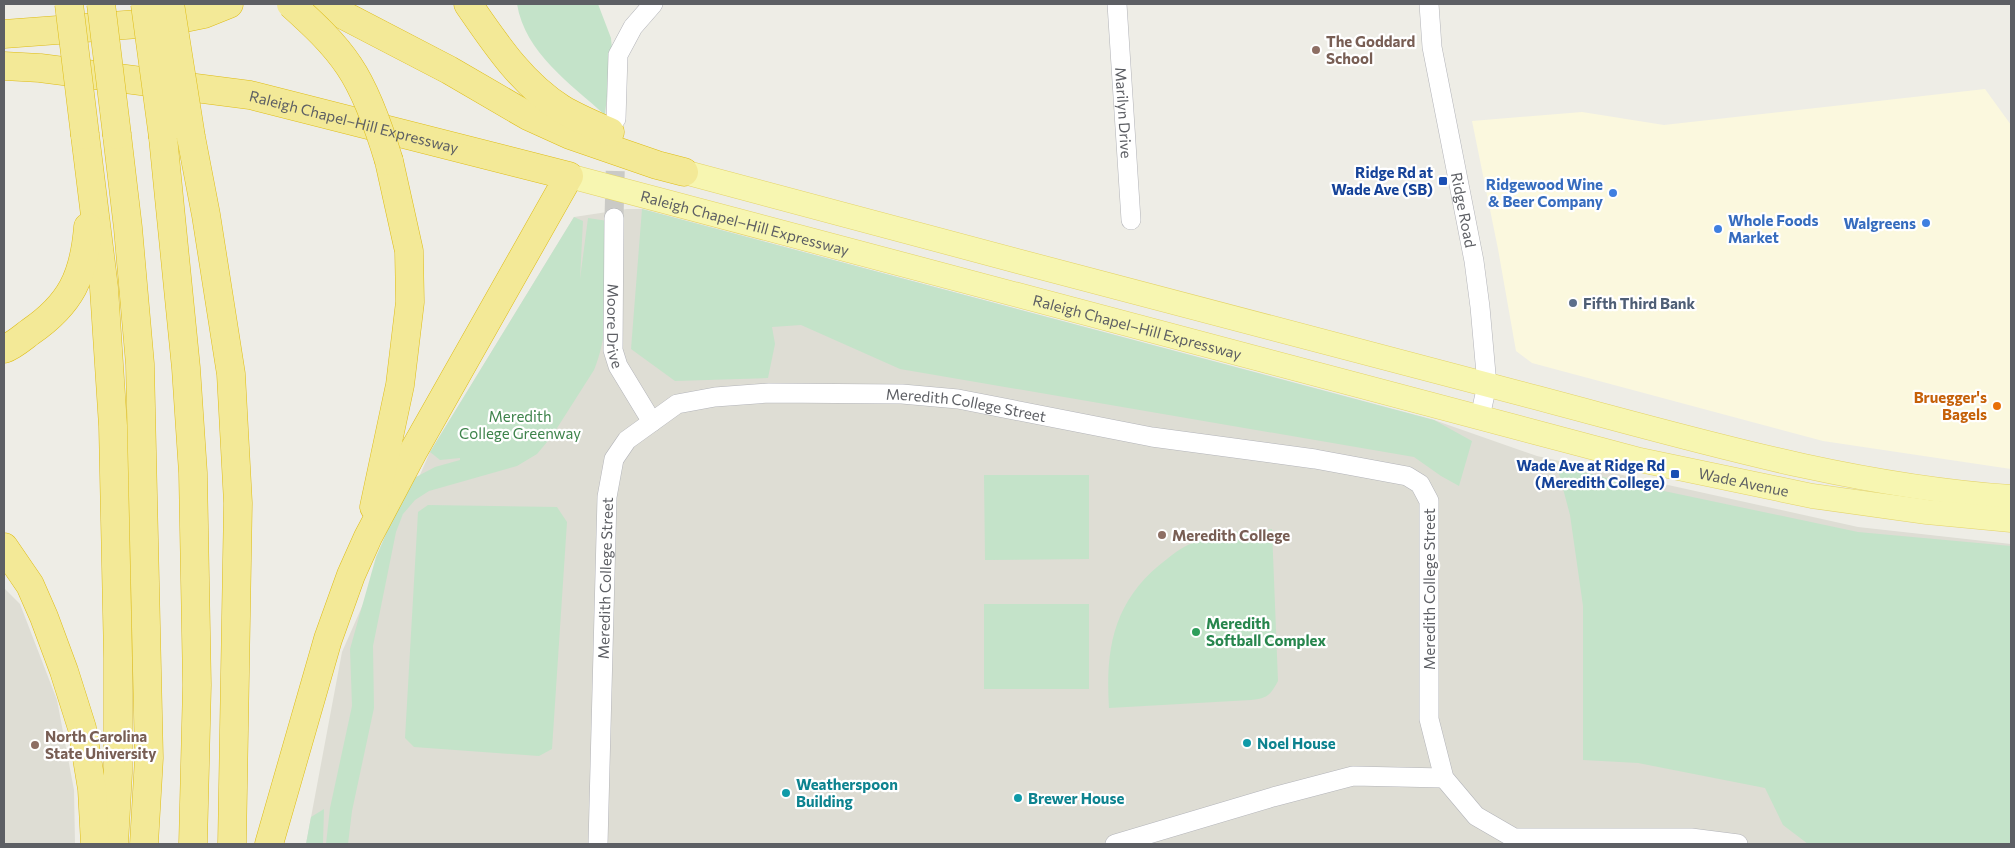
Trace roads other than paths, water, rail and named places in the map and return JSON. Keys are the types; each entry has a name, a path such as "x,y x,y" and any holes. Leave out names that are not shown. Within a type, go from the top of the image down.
{"highway":[{"path":"69,4 104,288 113,426 118,658 118,772 114,844"},
{"path":"101,4 128,228 140,364 149,758 144,844"},
{"path":"145,4 163,137 186,368 193,473 197,685 193,844"},
{"path":"170,4 231,374 238,503 232,844"},
{"path":"4,34 165,22 204,14 229,4"},
{"path":"291,4 322,33 349,66 380,133 389,161 409,251 410,302 400,385 368,538"},
{"path":"322,4 449,70 528,116 570,135 657,165 684,172"},
{"path":"468,4 504,57 535,89 562,109 629,141 684,172"},
{"name":"Raleigh Chapel–Hill Expressway","path":"4,66 40,68 250,95 569,176"},
{"path":"4,71 40,68"},
{"path":"4,350 42,324 60,306 75,285 84,259 88,229 89,163"},
{"path":"269,844 328,639 351,575 368,538 457,371 569,176"},
{"path":"4,547 30,585 64,671 79,718 92,790 95,844"}],"main road":[{"path":"684,172 1487,385"},
{"name":"Raleigh Chapel–Hill Expressway","path":"569,176 1480,417"},
{"name":"Wade Avenue","path":"1487,385 1772,460 1854,477 2011,497"},
{"name":"Wade Avenue","path":"1480,417 1640,460 1812,496 1927,512 2011,520"}],"street":[{"path":"616,120 618,55 633,27 653,4"},
{"name":"Marilyn Drive","path":"1117,4 1131,220"},
{"name":"Ridge Road","path":"1428,4 1436,73 1474,260 1487,385 1480,417"},
{"name":"Moore Drive","path":"614,218 613,350 618,366 652,422"},
{"name":"Meredith College Street","path":"598,844 606,497 614,459 627,440 677,404 715,397 769,393 902,394 958,399 1152,437 1315,459 1407,476 1420,484 1429,500 1429,719 1444,778 1476,816 1514,838 1697,838 1738,844"},
{"path":"1115,844 1273,797 1353,776 1444,778"}],"tunnel":[{"path":"614,218 616,141"}],"place":[{"name":"The Goddard School","path":"1316,50"},
{"name":"Ridge Rd at Wade Ave (SB)","path":"1443,181"},
{"name":"Ridgewood Wine & Beer Company","path":"1613,193"},
{"name":"Walgreens","path":"1926,223"},
{"name":"Whole Foods Market","path":"1718,229"},
{"name":"Fifth Third Bank","path":"1573,303"},
{"name":"Bruegger's Bagels","path":"1997,406"},
{"name":"Wade Ave at Ridge Rd (Meredith College)","path":"1675,474"},
{"name":"Meredith College","path":"1162,535"},
{"name":"Meredith Softball Complex","path":"1196,632"},
{"name":"Noel House","path":"1247,743"},
{"name":"North Carolina State University","path":"35,745"},
{"name":"Weatherspoon Building","path":"786,793"},
{"name":"Brewer House","path":"1018,798"}],"park label":[{"name":"Meredith College Greenway","path":"520,424"}]}
